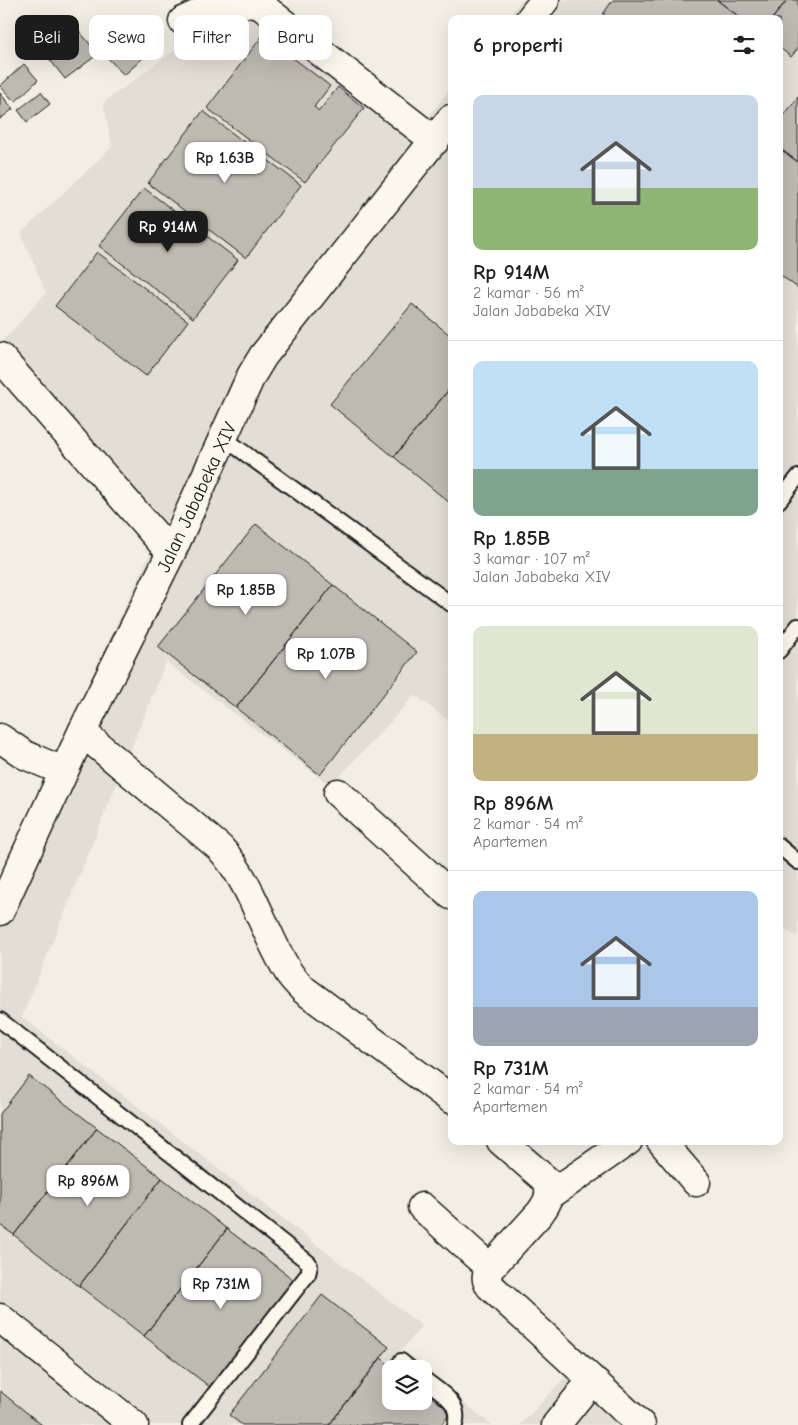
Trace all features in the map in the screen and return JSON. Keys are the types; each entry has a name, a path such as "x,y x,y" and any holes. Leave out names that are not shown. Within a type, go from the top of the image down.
{"street":[{"path":"196,15 228,0 260,5 434,141"},
{"path":"533,15 545,0"},
{"name":"Jalan Jababeka XIV","path":"0,910 63,771 171,553 242,395 263,356 448,123"},
{"path":"0,357 171,553"},
{"path":"82,732 220,848 232,861 290,973 304,990 448,1097"},
{"path":"0,738 25,755 63,771"},
{"path":"338,792 448,892"},
{"path":"506,1145 546,1180 550,1187 550,1195 540,1213 490,1268 486,1275 486,1281 641,1425"},
{"path":"550,1195 622,1145"},
{"path":"664,1145 696,1182"},
{"path":"422,1207 490,1268"},
{"path":"0,1318 134,1425"},
{"path":"556,1425 592,1380"}],"lane":[{"path":"224,438 448,602"},
{"path":"783,497 798,477"},
{"path":"783,646 798,626"},
{"path":"783,849 798,862"},
{"path":"0,1020 309,1263 308,1274 190,1425"},
{"path":"432,1385 454,1403 458,1416 455,1425"}],"shaded area":[{"path":"522,0 798,0 798,937 783,928 783,15 510,15"},
{"path":"237,4 259,20 259,60 313,60 414,134 448,92 448,721 415,695 331,786 166,662 22,1017 422,1326 399,1353 408,1360 382,1360 382,1410 432,1410 432,1378 492,1425 0,1425 0,872 162,528 0,344 46,293 21,233 112,147 103,103 161,60 164,60 164,58 174,51 174,60 249,60 249,15 222,15"},
{"path":"569,1373 626,1425 520,1425"}],"building":[{"path":"613,0 717,0 737,15 604,15 603,14"},
{"path":"717,0 787,0 775,15 737,15"},
{"path":"787,0 798,0 798,48 791,57 783,50 783,15 775,15"},
{"path":"79,31 89,43 90,60 65,79 50,60 79,60"},
{"path":"259,40 259,60 296,60 330,86 314,107 319,111 338,87 364,108 305,182 207,108 244,60 249,60 249,53"},
{"path":"110,60 141,60 124,75"},
{"path":"24,64 38,80 15,102 0,86"},
{"path":"41,92 50,104 27,122 18,110"},
{"path":"0,93 13,109 0,119"},
{"path":"798,97 798,162 783,151 783,117"},
{"path":"203,111 301,185 246,258 148,183"},
{"path":"783,151 798,162 798,288 783,277"},
{"path":"144,188 238,260 193,318 99,246"},
{"path":"97,252 188,321 146,376 55,306"},
{"path":"412,304 448,334 448,391 394,457 330,404"},
{"path":"448,391 448,502 394,457"},
{"path":"256,524 333,585 236,708 158,647"},
{"path":"333,585 417,652 320,775 236,708"},
{"path":"29,1076 97,1128 14,1235 0,1225 0,1114"},
{"path":"97,1128 162,1178 79,1286 14,1235"},
{"path":"162,1178 227,1229 144,1336 79,1286"},
{"path":"227,1229 298,1283 215,1391 144,1336"},
{"path":"322,1295 389,1347 329,1425 242,1425 229,1415"},
{"path":"381,1358 384,1360 382,1360 382,1410 432,1410 432,1397 451,1412 441,1425 329,1425"},
{"path":"0,1391 42,1425 0,1425"}]}
